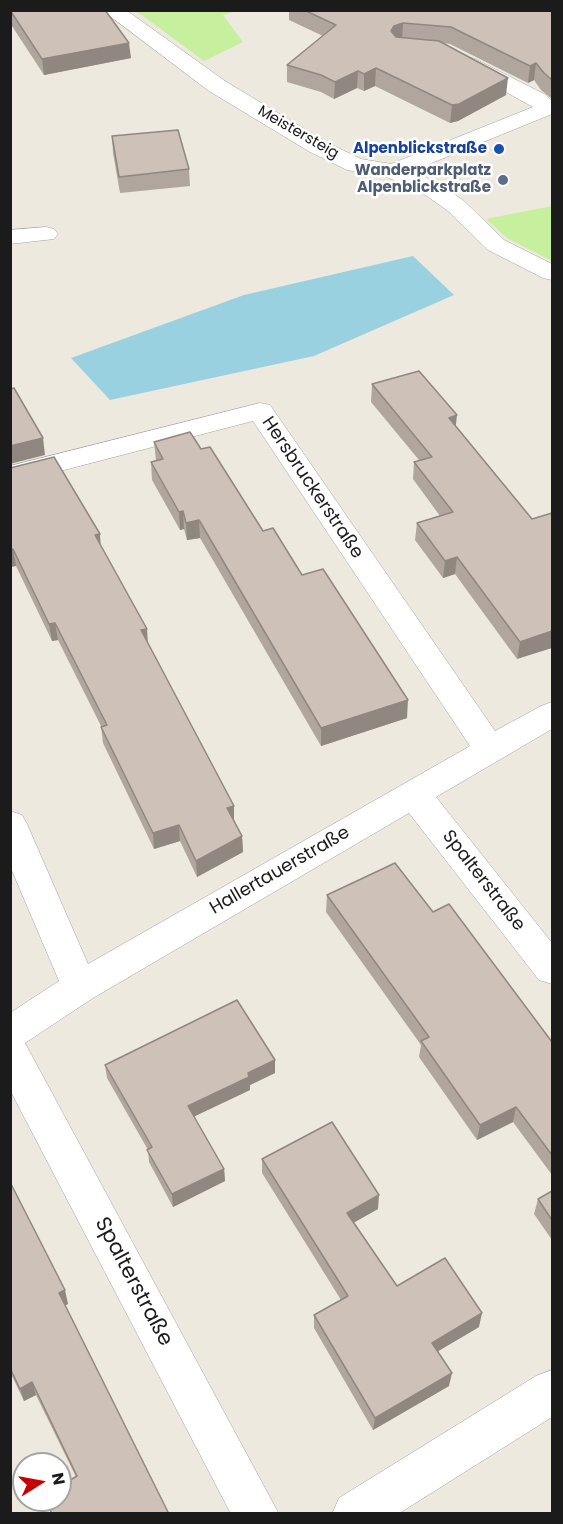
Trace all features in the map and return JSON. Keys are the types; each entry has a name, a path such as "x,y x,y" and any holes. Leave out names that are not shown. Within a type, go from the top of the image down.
{"street":[{"name":"Meistersteig","path":"112,10 217,86 318,147 355,165 393,171 432,189 456,206 496,245 552,273"},
{"path":"452,55 550,108"},
{"path":"393,171 550,108"},
{"path":"10,237 46,234"},
{"name":"Hersbruckerstraße","path":"10,475 260,411 490,749"},
{"name":"Hallertauerstraße","path":"10,1033 80,987 552,714"},
{"name":"Spalterstraße","path":"413,793 552,969"},
{"path":"10,824 80,987"},
{"name":"Spalterstraße","path":"10,1051 256,1514"},
{"path":"355,1514 552,1392"}],"green space":[{"path":"136,11 235,11 223,15 243,42 204,61"},
{"path":"552,206 552,261 507,238 486,219"}],"water":[{"path":"413,256 454,295 314,356 110,400 71,358 244,295"}],"building":[{"path":"10,10 105,10 129,43 42,59"},
{"path":"304,10 552,10 552,80 536,63 530,66 451,27 403,23 394,26 391,31 396,37 439,41 508,78 459,104 452,105 376,68 364,74 358,71 335,82 321,75 287,65 336,25"},
{"path":"178,130 189,169 119,177 112,136"},
{"path":"419,371 457,415 449,418 532,519 552,513 552,631 520,642 457,557 445,561 417,523 453,512 414,462 432,457 372,384"},
{"path":"14,388 43,438 10,446 10,389"},
{"path":"190,432 201,449 210,447 263,531 273,528 302,575 323,569 408,700 321,728 199,520 186,523 183,511 179,512 151,462 163,459 154,442"},
{"path":"54,457 100,534 95,535 147,629 141,630 234,806 227,808 242,836 196,861 179,825 153,833 101,727 107,725 55,623 49,624 13,549 10,550 10,468"},
{"path":"395,863 433,912 449,904 552,1042 552,1155 516,1107 480,1125 421,1041 429,1037 327,895"},
{"path":"237,1000 275,1060 248,1073 249,1077 188,1106 224,1169 172,1194 147,1150 152,1147 105,1065"},
{"path":"332,1122 379,1195 347,1213 397,1286 445,1258 482,1313 432,1343 452,1373 375,1418 314,1315 348,1296 262,1159"},
{"path":"10,1182 65,1290 59,1293 169,1514 52,1514 51,1512 72,1512 72,1479 77,1476 72,1466 72,1452 66,1452 32,1382 20,1389 10,1368"},
{"path":"552,1191 552,1220 538,1199"}],"place":[{"name":"Alpenblickstraße","path":"499,149"},
{"name":"Wanderparkplatz Alpenblickstraße","path":"503,180"}]}
